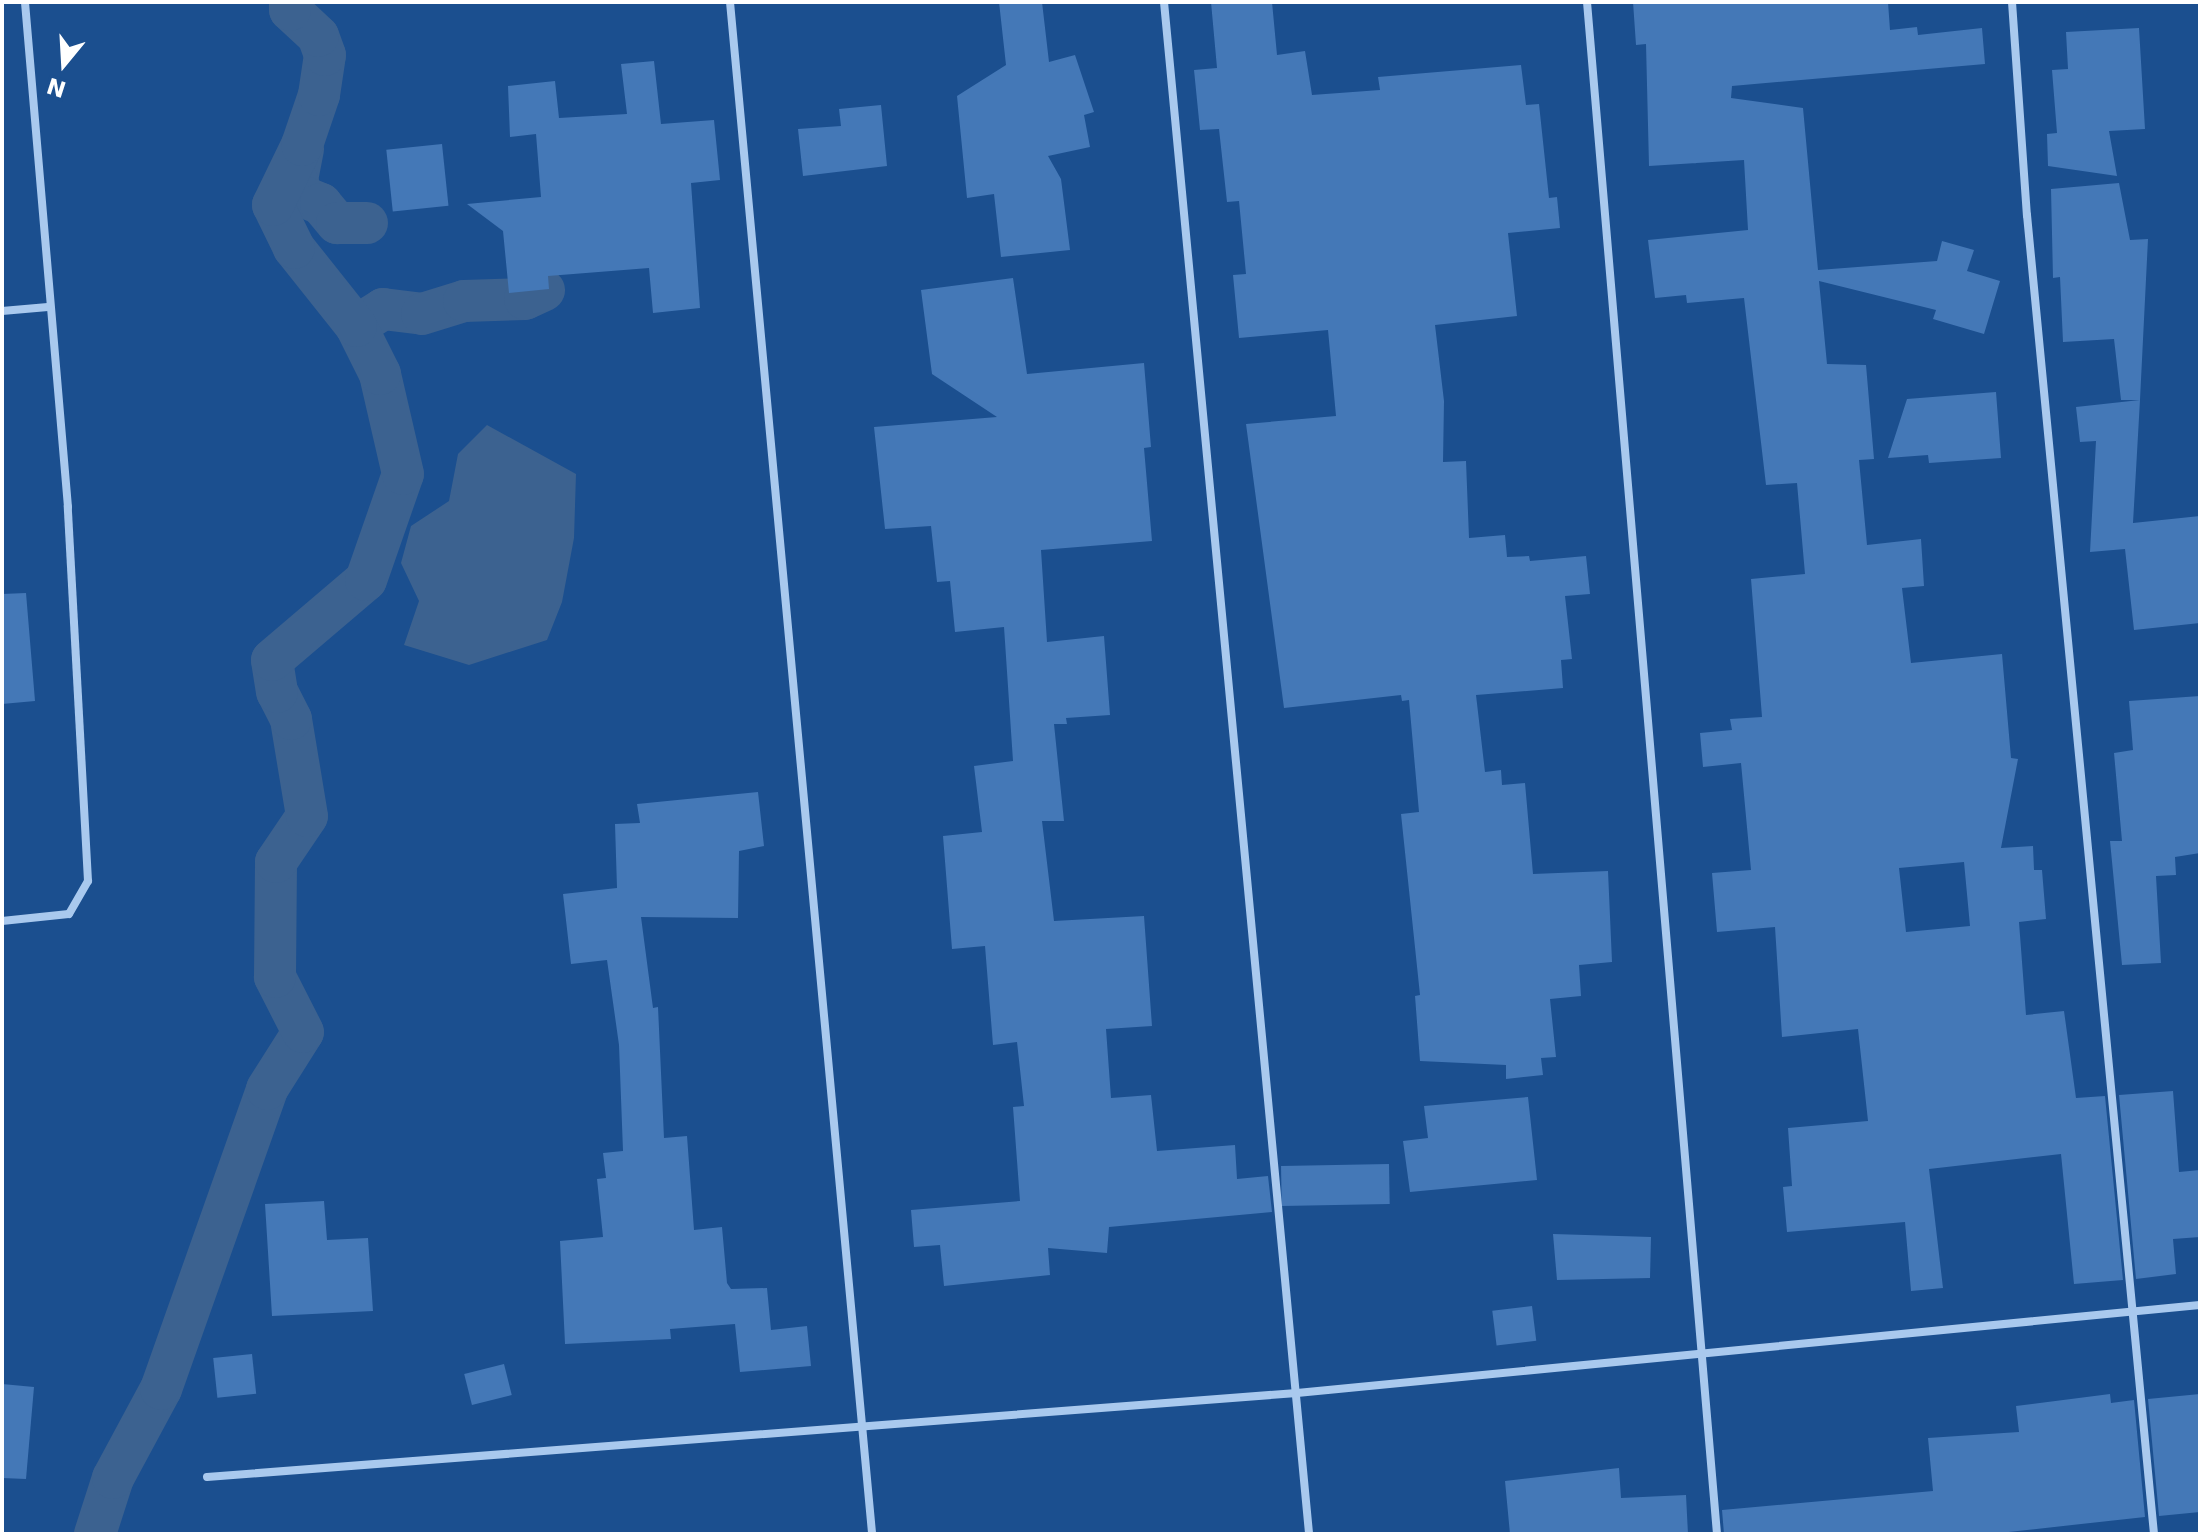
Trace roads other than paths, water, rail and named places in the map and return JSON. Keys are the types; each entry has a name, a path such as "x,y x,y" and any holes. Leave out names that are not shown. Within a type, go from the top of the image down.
{"street":[{"path":"2,921 69,914 88,881 68,507 48,307 25,2"},
{"path":"730,2 872,1534"},
{"path":"1164,2 1309,1534"},
{"path":"1587,2 1717,1534"},
{"path":"2012,2 2027,215 2154,1534"},
{"path":"2,311 48,307"},
{"path":"207,1477 1297,1393 2200,1305"}],"water":[{"path":"487,425 576,474 574,538 562,602 547,640 469,665 404,645 419,601 401,563 411,526 449,501 458,454"}],"waterway":[{"path":"95,1534 113,1478 161,1389 267,1089 303,1032 275,977 276,862 307,816 291,719 277,692 272,660 366,580 403,474 380,374 356,326 294,248 273,205 302,145 319,95 325,55 318,36 290,10 290,2"},
{"path":"303,149 297,180 302,196 321,204 337,223 367,223"},
{"path":"356,326 383,309 422,314 464,301 525,299 544,290"}]}
